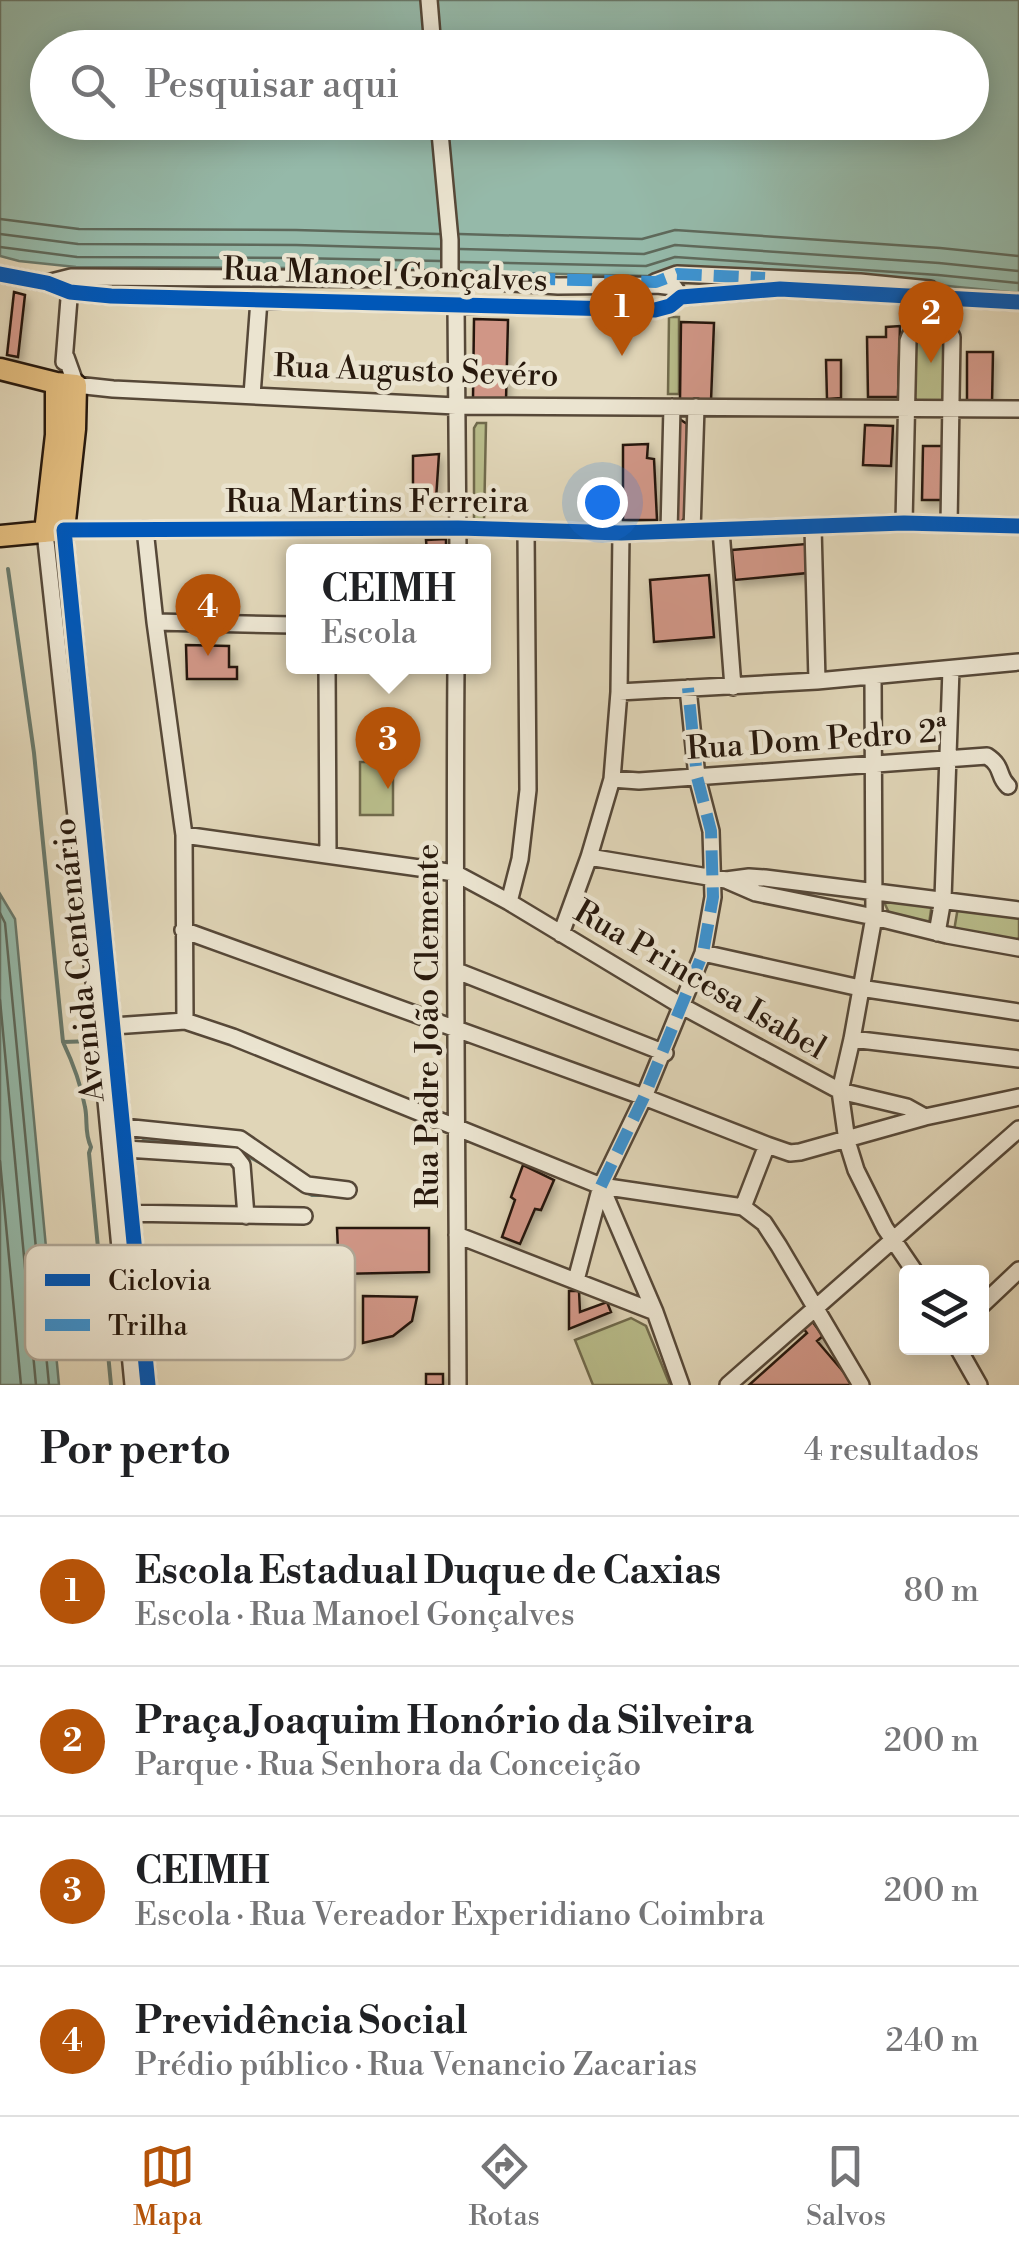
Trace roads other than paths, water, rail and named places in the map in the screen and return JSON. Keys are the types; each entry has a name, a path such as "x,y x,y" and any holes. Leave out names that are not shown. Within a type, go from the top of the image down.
{"main road":[{"name":"Rua Augusto Sevéro","path":"0,369 66,384"},
{"name":"Avenida Centenário","path":"55,531 56,435 66,384"},
{"name":"Rua Martins Ferreira","path":"0,536 55,531"}],"street":[{"path":"430,0 432,30"},
{"path":"441,140 450,276"},
{"name":"Rua Manoel Gonçalves","path":"0,274 199,298 358,303 655,310 670,306 681,297 780,289 1019,299"},
{"path":"494,282 504,278 656,282 677,274 860,282 1019,299"},
{"name":"Rua Manoel Gonçalves","path":"70,284 203,278 361,280 450,276 558,286 657,284 674,288 681,297"},
{"path":"199,298 203,278"},
{"path":"358,303 361,280"},
{"name":"Avenida Centenário","path":"66,384 70,284"},
{"path":"933,320 934,298"},
{"path":"252,394 259,300"},
{"path":"456,305 458,544"},
{"path":"933,320 946,327 952,337 949,525"},
{"path":"904,524 908,341 915,328 933,320"},
{"name":"Rua Augusto Sevéro","path":"66,384 456,406 1019,409"},
{"path":"669,532 672,407"},
{"path":"692,532 696,407"},
{"name":"Rua Martins Ferreira","path":"55,531 458,528 621,533 904,524 1019,526"},
{"path":"813,526 816,681"},
{"path":"145,529 184,835 184,1021"},
{"path":"509,902 520,858 528,790 526,530"},
{"path":"721,530 732,687"},
{"name":"Avenida Centenário","path":"55,531 85,734 107,1026 129,1245"},
{"name":"Avenida Centenário","path":"55,531 67,737 126,1149 126,1245"},
{"path":"562,934 612,779 619,692 621,533"},
{"path":"154,622 286,625"},
{"path":"619,692 816,681 1019,662"},
{"path":"937,933 943,899 951,668"},
{"path":"326,674 328,854"},
{"name":"Rua Padre João Clemente","path":"456,674 458,1385"},
{"path":"873,676 874,917 840,1091 847,1141 856,1170 910,1265"},
{"path":"576,1280 602,1186 664,1053 702,953 719,879 697,778 688,688"},
{"path":"67,737 85,734"},
{"name":"Rua Dom Pedro 2ª","path":"612,779 697,778 987,756 998,764 1004,781 1015,786"},
{"name":"Rua Princesa Isabel","path":"184,835 454,873 680,1005 840,1091 907,1107 925,1117"},
{"path":"589,858 719,879 756,893 1019,948"},
{"path":"719,879 749,877 1019,910"},
{"path":"183,930 790,1153 847,1141 925,1117 1019,1098"},
{"path":"702,953 860,988 1019,1012"},
{"path":"457,972 664,1053"},
{"path":"107,1026 184,1021 233,1037 602,1186 744,1207 764,1224 780,1246 862,1385"},
{"path":"852,1039 1019,1059"},
{"path":"123,1127 240,1139 307,1185 348,1190"},
{"path":"728,1385 1019,1129"},
{"path":"744,1207 767,1145"},
{"path":"126,1149 236,1156 242,1165 246,1216"},
{"path":"602,1186 681,1385"},
{"path":"125,1213 304,1216"},
{"path":"457,1235 655,1312"},
{"path":"989,1299 1019,1270"},
{"path":"962,1355 978,1385"},
{"name":"Avenida Centenário","path":"132,1360 133,1385"},
{"name":"Avenida Centenário","path":"145,1360 148,1385"}],"water":[{"path":"0,0 1019,0 1019,293 675,267 649,276 76,267 0,256"},
{"path":"0,894 15,919 46,1245 25,1245 25,1360 57,1360 59,1385 0,1385"}],"waterway":[{"path":"8,569 34,753 63,1042 86,1112 98,1245"},
{"path":"63,1042 93,1041"},
{"path":"143,1141 197,1146"},
{"path":"236,1150 263,1164"},
{"path":"300,1189 312,1195 328,1195"},
{"path":"109,1360 111,1385"}],"place":[{"name":"Escola Estadual Duque de Caxias","path":"622,356"},
{"name":"Praça Joaquim Honório da Silveira","path":"931,363"},
{"name":"Previdência Social","path":"208,656"},
{"name":"CEIMH","path":"388,789"}]}
